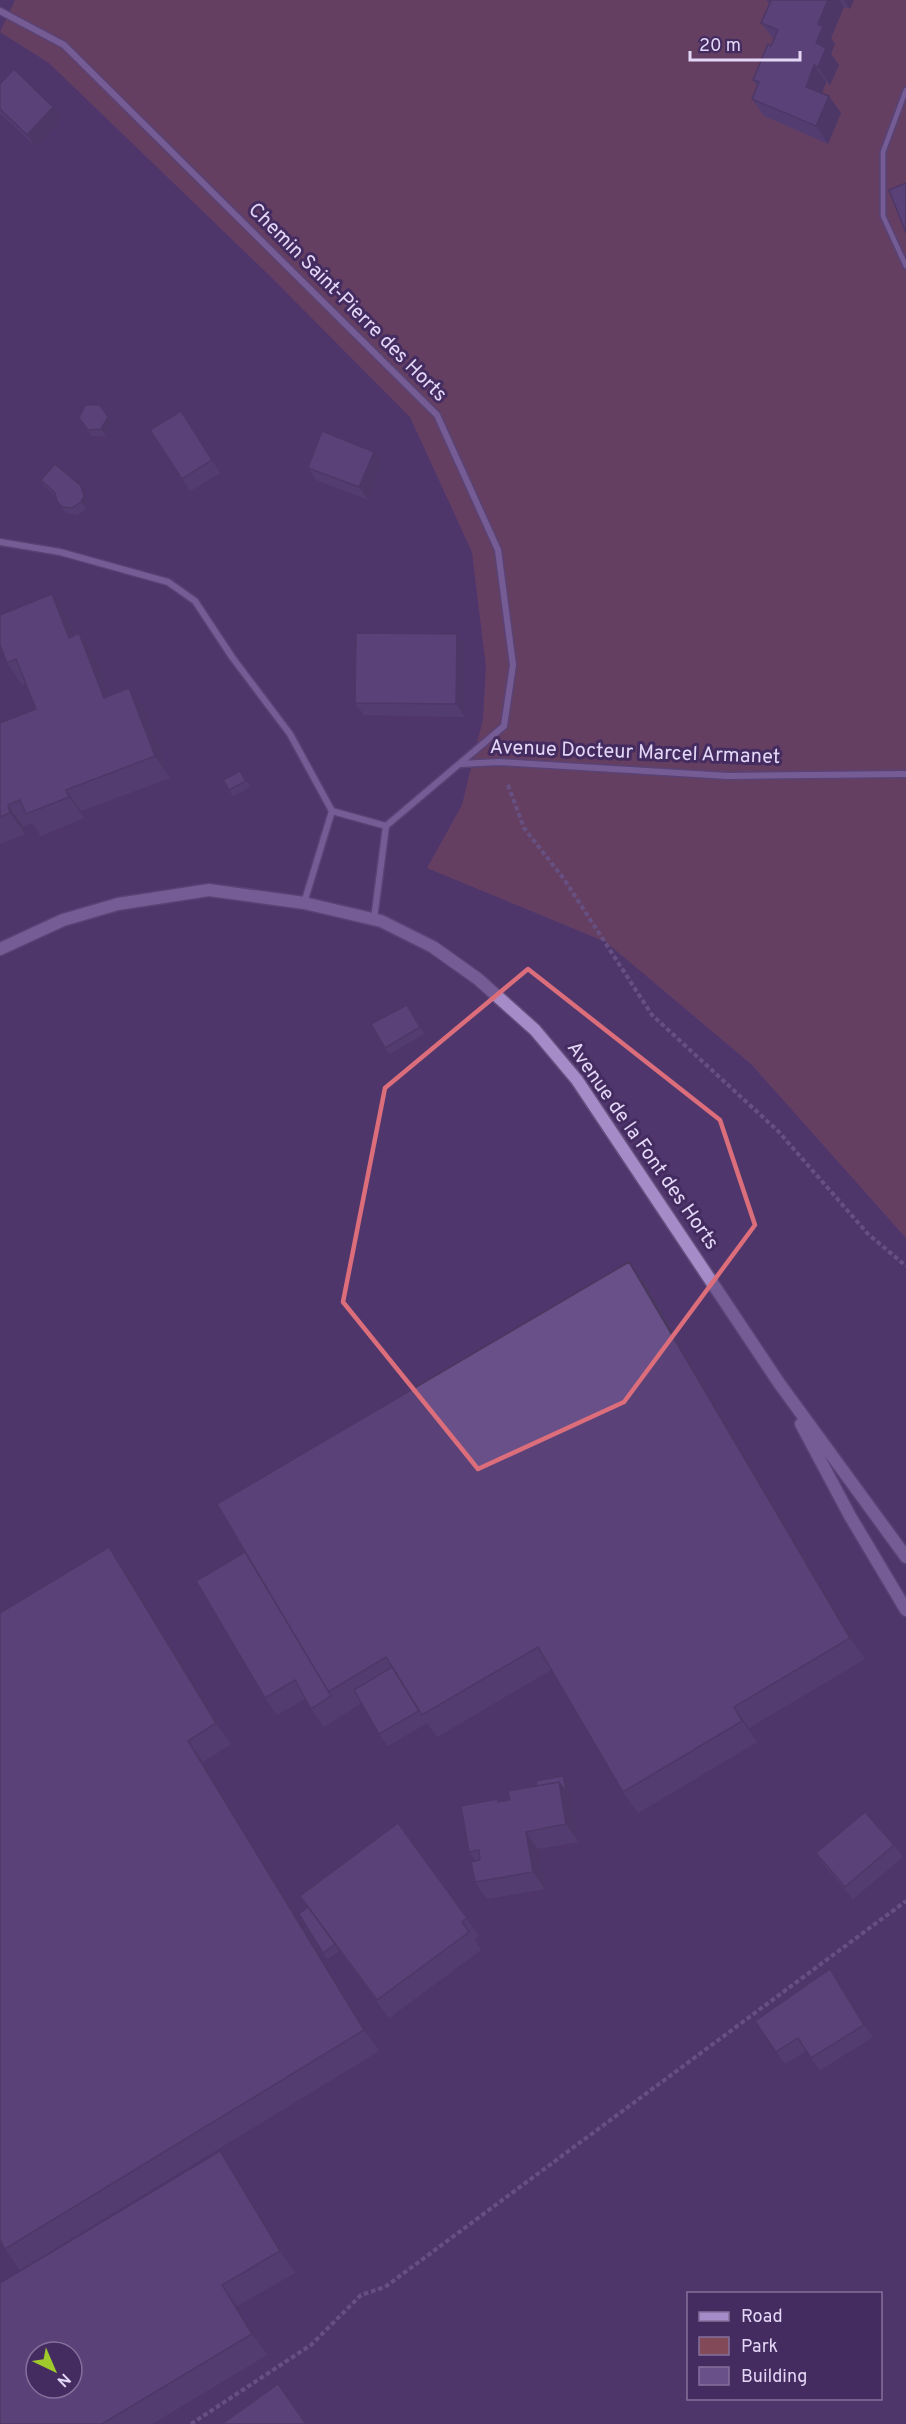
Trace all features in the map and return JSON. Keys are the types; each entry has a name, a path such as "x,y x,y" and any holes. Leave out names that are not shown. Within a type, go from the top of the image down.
{"main road":[{"name":"Avenue de la Font des Horts","path":"0,949 63,920 118,904 209,890 304,903 374,920 433,947 478,979 535,1030 577,1080 779,1383 906,1557"},
{"name":"Avenue de la Font des Horts","path":"779,1383 850,1516 906,1610"}],"street":[{"name":"Chemin Saint-Pierre des Horts","path":"0,11 64,45 436,415 498,550 513,665 504,726 460,764"},
{"path":"0,542 60,552 168,582 195,601 232,657 290,734 332,812 304,903"},
{"name":"Avenue Docteur Marcel Armanet","path":"460,764 499,762 728,776 906,774"},
{"path":"374,920 386,826 460,764"},
{"path":"332,812 386,826"}],"lane":[{"path":"906,90 883,152 883,216 906,266"}],"path":[{"path":"499,762 524,828 564,879 652,1015 778,1131 868,1234 906,1266"},
{"path":"192,2424 311,2345 361,2295 385,2286 906,1901"}],"highlighted area":[{"path":"528,969 720,1120 755,1225 624,1402 478,1469 343,1302 385,1088"}],"green space":[{"path":"15,0 906,0 906,1238 751,1064 606,942 427,868 462,805 483,719 486,667 472,552 410,417 269,275 49,63 0,32"}],"building":[{"path":"769,0 828,0 818,24 823,27 816,43 826,48 818,67 814,65 806,87 829,96 816,126 752,99 759,82 753,80 768,44 771,46 778,30 761,23 771,1"},
{"path":"14,69 53,107 27,135 0,109 0,84"},
{"path":"906,183 906,233 889,190"},
{"path":"85,405 100,405 108,417 101,429 88,430 79,418"},
{"path":"181,411 212,460 182,479 150,430"},
{"path":"322,431 374,452 359,487 308,468"},
{"path":"55,464 81,486 84,496 81,502 72,508 62,507 55,493 41,480"},
{"path":"52,594 69,638 79,633 104,698 129,688 155,756 66,790 69,797 26,814 20,800 8,805 10,813 0,817 0,723 36,709 16,659 7,663 0,645 0,615"},
{"path":"356,633 457,634 456,704 355,703"},
{"path":"240,771 246,781 229,790 223,780"},
{"path":"407,1005 420,1027 385,1048 371,1024"},
{"path":"629,1262 850,1638 734,1707 742,1721 623,1792 538,1647 422,1715 386,1657 328,1692 217,1504"},
{"path":"109,1547 216,1723 188,1741 364,2030 5,2249 0,2240 0,1613"},
{"path":"245,1552 331,1696 311,1709 295,1680 265,1698 196,1581"},
{"path":"392,1667 419,1711 379,1734 354,1690"},
{"path":"563,1776 567,1793 559,1782 537,1786 536,1781"},
{"path":"559,1782 566,1824 526,1832 533,1872 475,1882 471,1862 480,1860 479,1850 469,1852 461,1806 497,1799 498,1802 510,1800 508,1791"},
{"path":"865,1812 894,1845 845,1887 816,1853"},
{"path":"398,1823 467,1918 462,1922 469,1932 377,2000 300,1896"},
{"path":"308,1907 335,1944 323,1953 299,1914"},
{"path":"830,1969 864,2025 811,2058 798,2038 776,2052 755,2021"},
{"path":"220,2151 280,2251 222,2285 252,2334 102,2424 0,2424 0,2283"},
{"path":"278,2384 306,2424 222,2424"}]}
